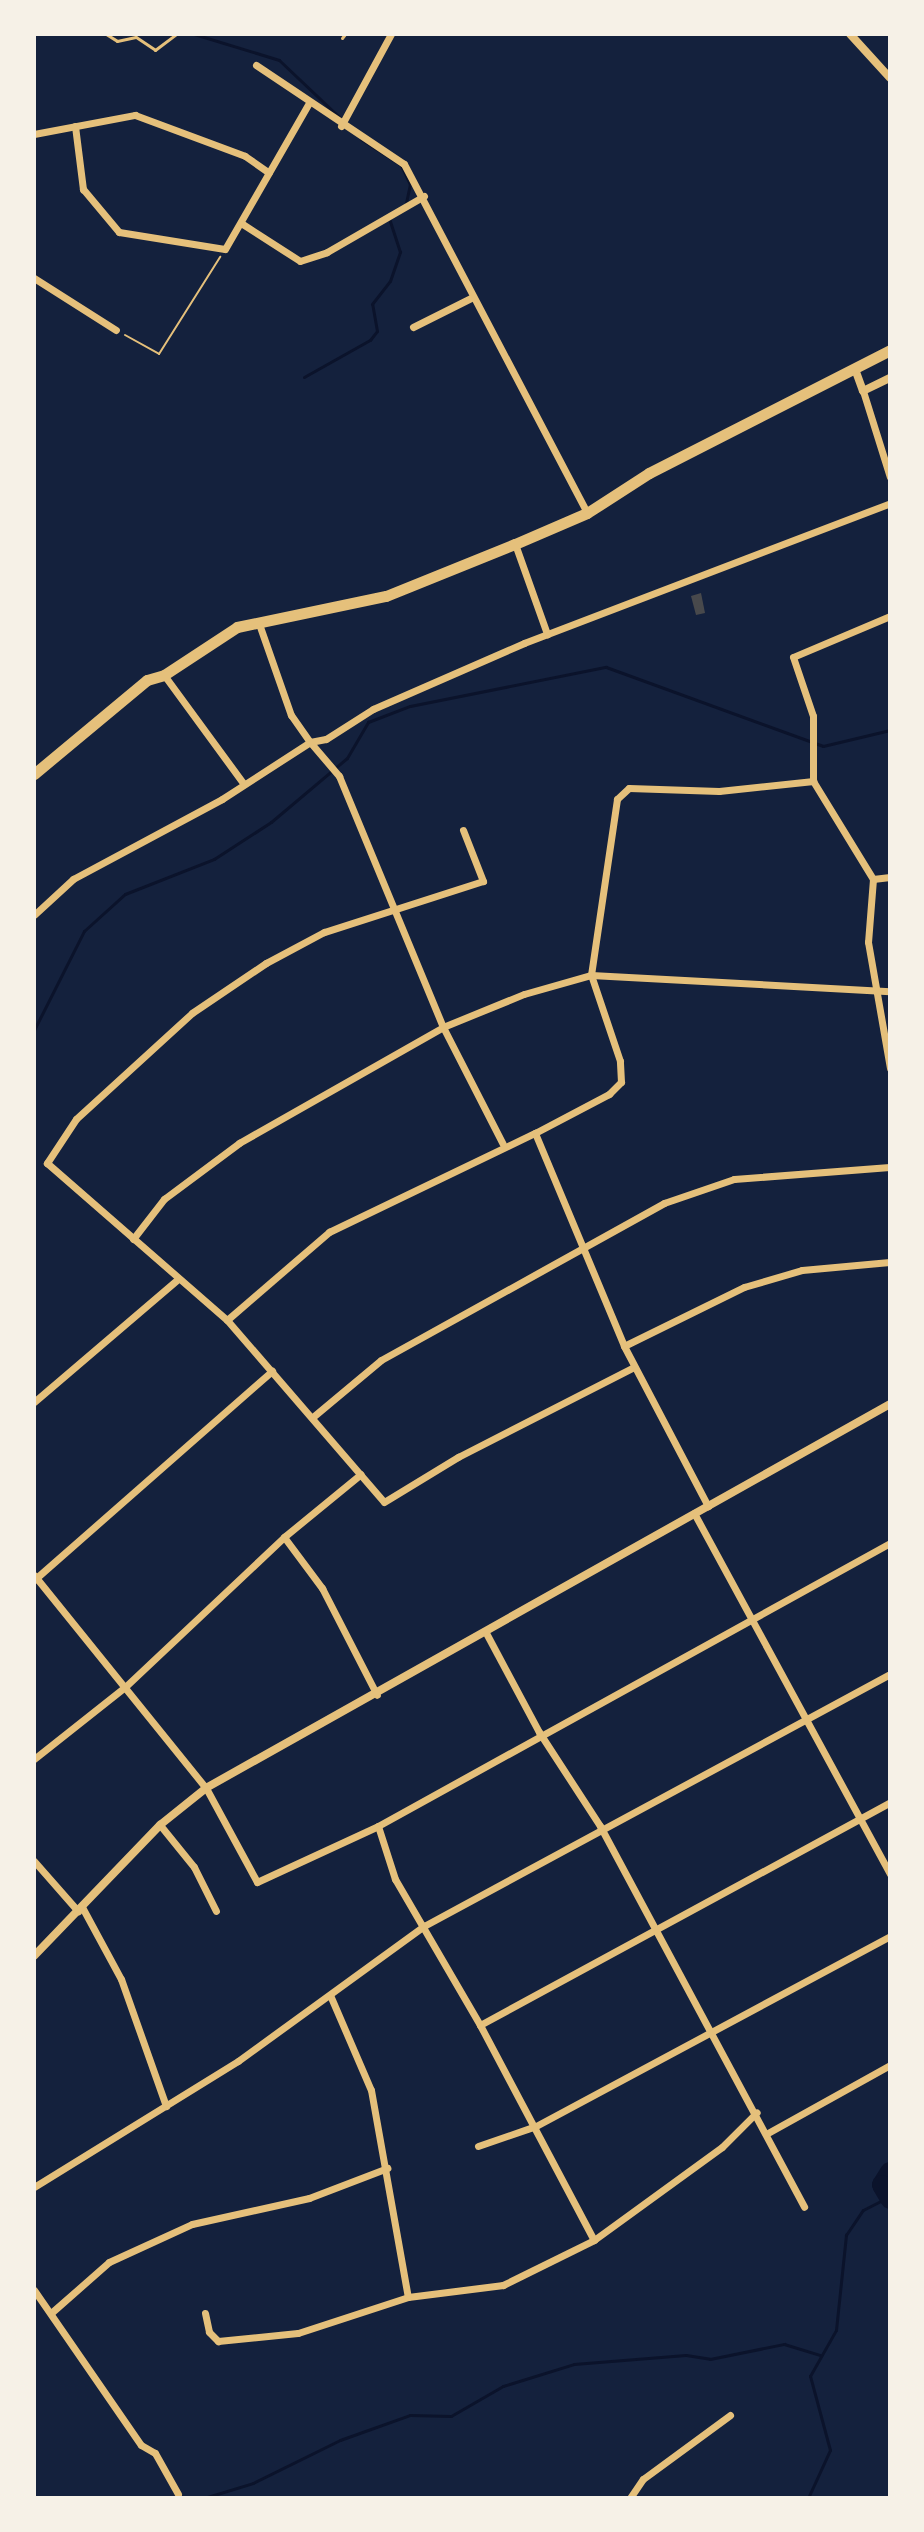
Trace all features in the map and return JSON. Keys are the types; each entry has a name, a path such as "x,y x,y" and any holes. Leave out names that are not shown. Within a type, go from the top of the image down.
{"main road":[{"path":"34,774 147,680 164,675 209,643 257,620 386,596 515,544 587,513 649,473 890,350"}],"street":[{"path":"343,123 391,34"},
{"path":"850,34 890,78"},
{"path":"256,65 404,164 424,196 473,297 587,513"},
{"path":"75,126 83,189 119,232 225,249 309,103"},
{"path":"34,134 135,115 245,156 269,173"},
{"path":"241,223 300,261 327,252 424,196"},
{"path":"34,278 116,330"},
{"path":"413,327 473,297"},
{"path":"855,369 890,477"},
{"path":"863,391 890,378"},
{"path":"34,915 73,879 173,828 310,742 326,739 373,709 547,634 890,503"},
{"path":"515,544 547,634"},
{"path":"890,616 793,657 813,716 810,748 813,781 873,879 868,942 890,1068"},
{"path":"257,620 291,715 339,776 443,1027 503,1144"},
{"path":"164,675 243,783"},
{"path":"227,1320 329,1232 503,1144 535,1133 609,1094 621,1082 620,1061 591,975 617,799 629,788 719,791 813,781"},
{"path":"463,830 483,881 324,932 241,980 192,1013 76,1119 47,1163 227,1320 314,1416 384,1502 458,1457 634,1367"},
{"path":"873,879 890,877"},
{"path":"133,1239 164,1199 239,1143 443,1027 524,994 591,975 890,991"},
{"path":"535,1133 580,1247 624,1346 708,1506"},
{"path":"314,1416 381,1360 664,1203 734,1179 890,1167"},
{"path":"624,1346 744,1287 802,1270 890,1262"},
{"path":"34,1402 178,1279"},
{"path":"272,1371 35,1578 206,1788 257,1882 378,1826 539,1732 890,1543"},
{"path":"34,1956 160,1825 206,1788 377,1695 890,1404"},
{"path":"34,1759 125,1687 284,1537 361,1474"},
{"path":"694,1513 803,1721 890,1874"},
{"path":"284,1537 322,1588 377,1695"},
{"path":"485,1631 539,1732 600,1826 653,1929 757,2112 804,2207"},
{"path":"34,2187 166,2106 330,1995 424,1926 600,1826 890,1674"},
{"path":"480,2025 890,1802"},
{"path":"160,1825 194,1867 216,1911"},
{"path":"378,1826 395,1879 536,2126 594,2240"},
{"path":"34,1861 80,1909 121,1979 166,2106"},
{"path":"478,2146 536,2126 890,1936"},
{"path":"330,1995 371,2090 408,2297"},
{"path":"766,2134 890,2065"},
{"path":"205,2313 209,2332 218,2341 298,2333 408,2297 503,2285 594,2240 722,2147 757,2112"},
{"path":"51,2313 109,2262 192,2224 309,2198 387,2168"},
{"path":"34,2290 141,2445 155,2453 178,2494"},
{"path":"630,2498 643,2479 730,2415"}],"lane":[{"path":"106,34 117,41 136,37 155,50 176,34"}],"path":[{"path":"116,330 159,354 225,249"}],"building":[{"path":"701,593 705,613 696,615 691,596"}],"waterway":[{"path":"194,34 279,60 339,117"},
{"path":"361,139 401,165 410,184 406,203"},
{"path":"304,377 370,340 377,331 372,304 390,281 400,252 389,219"},
{"path":"34,1030 84,931 125,894 214,859 271,822 347,758 368,722 410,706 606,667 823,746 890,730"},
{"path":"890,2172 882,2185 890,2199"},
{"path":"808,2498 830,2450 810,2376 836,2330 846,2235 863,2210 888,2197"},
{"path":"204,2498 253,2483 340,2440 410,2415 451,2416 503,2386 574,2364 686,2355 710,2359 784,2344 820,2355"}]}
